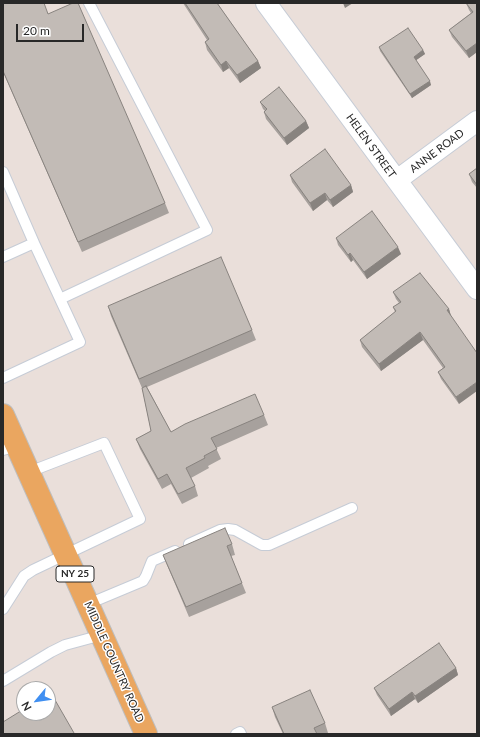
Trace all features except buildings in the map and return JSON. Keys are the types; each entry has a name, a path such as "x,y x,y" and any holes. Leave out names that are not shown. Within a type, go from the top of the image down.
{"main road":[{"name":"MIDDLE COUNTRY ROAD","path":"3,415 10,448 29,472 146,734"}],"street":[{"name":"HELEN STREET","path":"266,3 477,289"},
{"name":"ANNE ROAD","path":"397,180 477,121"}],"lane":[{"path":"60,298 207,230 89,3"},
{"path":"3,172 80,342 3,378"},
{"path":"3,258 34,243"},
{"path":"3,609 24,576 33,570 140,519 104,443 29,472"},
{"path":"88,604 143,581 152,562 220,530 235,530 262,545 269,545 352,508"},
{"path":"3,681 65,645 102,634"},
{"path":"236,734 240,732 241,734"}]}
